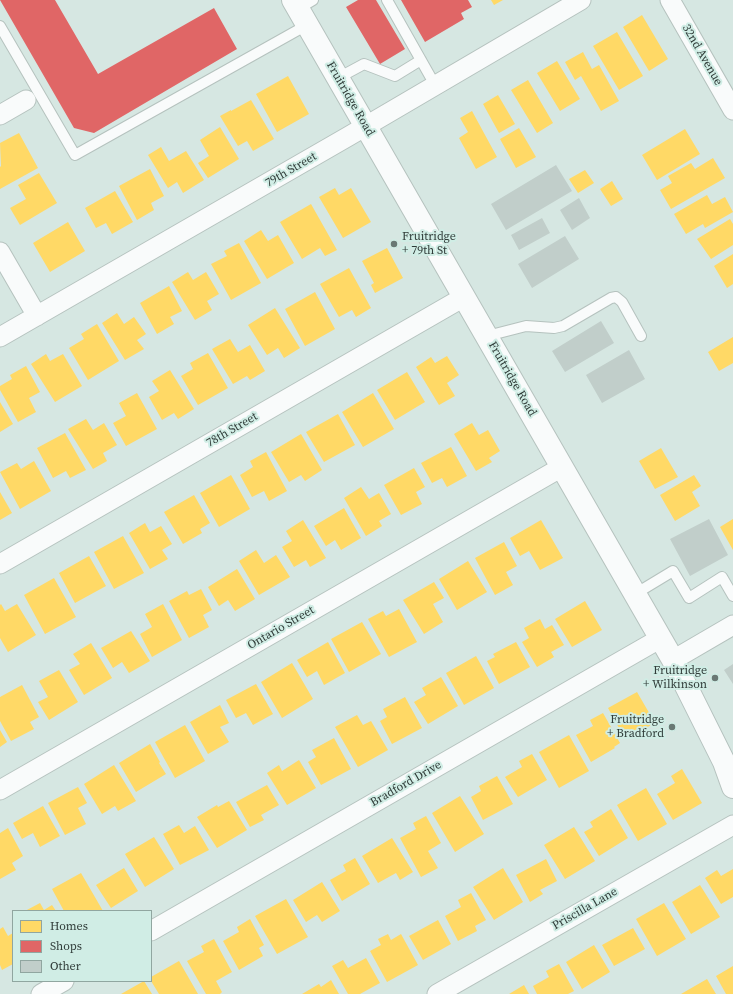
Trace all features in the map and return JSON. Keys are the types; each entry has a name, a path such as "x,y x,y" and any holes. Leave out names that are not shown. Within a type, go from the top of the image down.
{"main road":[{"name":"Fruitridge Road","path":"303,8 338,78 674,660 729,766 733,787"}],"street":[{"name":"79th Street","path":"0,337 581,0"},
{"name":"32nd Avenue","path":"670,0 733,110"},
{"path":"0,115 26,100"},
{"path":"0,252 37,316"},
{"name":"78th Street","path":"0,564 464,297"},
{"name":"Ontario Street","path":"0,790 562,467"},
{"path":"674,660 733,626"},
{"name":"Bradford Drive","path":"152,930 661,638"},
{"name":"Priscilla Lane","path":"437,994 733,825"},
{"path":"41,994 62,982"}],"lane":[{"path":"387,0 435,85"},
{"path":"0,26 75,155 303,8"},
{"path":"338,78 364,64 395,76 421,60"},
{"path":"487,336 526,326 554,328 563,326 610,298 616,297 622,302 641,336"},
{"path":"635,594 673,571 689,598 722,577 733,596"}],"building: Homes":[{"path":"491,0 503,0 494,5"},
{"path":"642,15 668,59 649,71 623,27"},
{"path":"617,32 643,76 619,90 593,46"},
{"path":"583,52 592,69 599,65 619,101 601,111 581,76 575,80 565,62"},
{"path":"557,61 580,99 560,111 537,73"},
{"path":"288,76 309,114 277,132 256,94"},
{"path":"528,80 553,123 537,133 511,90"},
{"path":"498,95 515,124 499,133 483,104"},
{"path":"251,100 274,139 253,151 247,141 238,146 220,116"},
{"path":"472,111 497,157 476,169 459,138 468,132 460,118"},
{"path":"220,127 239,159 208,178 198,163 209,156 200,140"},
{"path":"519,128 536,157 516,168 500,139"},
{"path":"685,129 700,154 657,180 642,155"},
{"path":"19,133 38,168 0,189 0,143"},
{"path":"161,147 169,161 186,151 204,180 183,193 177,182 168,188 148,155"},
{"path":"713,158 725,178 671,209 660,190 672,183 668,176 691,163 695,169"},
{"path":"150,169 164,196 151,203 154,210 137,220 119,186"},
{"path":"585,170 594,183 578,193 569,179"},
{"path":"39,173 57,203 20,225 10,208 26,199 18,185"},
{"path":"612,181 623,199 611,206 600,189"},
{"path":"335,188 339,195 351,188 371,222 343,238 319,197"},
{"path":"115,191 133,222 112,234 106,223 96,228 85,208"},
{"path":"707,195 712,204 725,197 733,212 705,228 703,224 686,234 674,214"},
{"path":"311,204 337,250 325,256 320,248 302,259 280,222"},
{"path":"730,219 733,224 733,245 711,259 697,239"},
{"path":"68,222 85,251 50,272 33,243"},
{"path":"261,230 268,241 278,235 294,263 267,279 244,241"},
{"path":"239,243 261,283 231,300 211,264 227,256 224,251"},
{"path":"387,248 403,278 375,293 371,285 374,283 362,261"},
{"path":"733,254 733,284 727,288 714,266"},
{"path":"349,268 371,308 356,317 352,310 339,317 320,284"},
{"path":"188,272 193,280 206,272 219,294 207,301 212,310 195,320 172,282"},
{"path":"169,286 182,311 170,317 174,324 157,334 140,303"},
{"path":"315,292 335,329 305,346 285,309"},
{"path":"275,308 300,348 284,358 278,348 267,355 248,325"},
{"path":"117,313 124,324 134,317 146,334 137,340 144,349 125,360 102,323"},
{"path":"97,324 119,361 88,380 69,348 84,339 81,334"},
{"path":"733,337 733,363 719,371 708,352"},
{"path":"230,339 238,352 250,345 265,371 250,380 247,376 233,384 212,349"},
{"path":"208,353 228,388 198,405 181,376 193,369 190,363"},
{"path":"46,354 50,361 63,354 82,386 55,402 31,364"},
{"path":"447,356 459,375 447,383 455,396 439,405 416,367 431,357 435,363"},
{"path":"26,366 40,392 29,398 36,412 18,422 0,390 0,386 12,379 10,375"},
{"path":"170,370 194,409 178,419 174,413 162,420 149,397 159,391 152,381"},
{"path":"407,372 425,402 395,420 377,390"},
{"path":"137,393 157,429 126,446 113,423 126,416 119,403"},
{"path":"373,393 394,429 363,447 342,412"},
{"path":"0,402 13,424 0,432"},
{"path":"338,414 355,445 324,462 306,432"},
{"path":"86,419 93,430 104,423 117,445 103,453 107,461 93,469 68,429"},
{"path":"472,423 479,435 488,430 500,451 489,458 492,462 476,471 454,434"},
{"path":"65,433 86,470 70,478 66,471 53,478 37,448"},
{"path":"301,434 322,470 305,481 301,475 289,482 271,452"},
{"path":"451,447 467,476 447,487 442,478 432,483 421,463"},
{"path":"661,448 678,477 655,489 639,461"},
{"path":"266,452 287,491 269,501 264,491 252,497 240,475 253,467 250,461"},
{"path":"34,461 51,491 20,509 0,472 17,463 21,469"},
{"path":"414,468 425,487 416,492 422,504 401,515 384,485"},
{"path":"231,475 250,509 219,527 200,493"},
{"path":"694,475 701,486 692,492 700,506 675,521 660,495"},
{"path":"361,487 369,499 379,493 391,514 379,521 382,526 366,536 344,498"},
{"path":"0,492 12,513 0,520"},
{"path":"194,495 210,523 200,529 202,533 183,544 164,512"},
{"path":"344,508 361,538 341,550 335,540 326,546 314,526"},
{"path":"733,519 733,550 720,527"},
{"path":"303,520 326,558 310,567 306,560 294,567 282,547 292,541 286,531"},
{"path":"541,520 563,558 540,570 529,551 520,556 510,538"},
{"path":"145,523 150,532 161,526 172,544 162,550 168,559 150,569 129,533"},
{"path":"123,536 144,573 114,589 94,552"},
{"path":"504,542 517,566 506,572 513,585 495,595 475,558"},
{"path":"256,550 264,563 276,555 290,577 259,595 239,561"},
{"path":"89,556 106,586 75,603 59,573"},
{"path":"468,561 487,592 457,610 439,579"},
{"path":"237,569 255,599 235,611 228,600 219,606 208,587"},
{"path":"54,578 76,617 45,634 24,595"},
{"path":"434,582 444,598 433,604 443,622 424,634 403,600"},
{"path":"201,589 212,610 203,615 209,627 189,638 169,601 187,591 189,595"},
{"path":"585,601 602,630 572,647 555,619"},
{"path":"1,604 5,611 17,604 36,635 8,652 0,638"},
{"path":"163,604 182,640 152,657 140,634 152,627 145,614"},
{"path":"399,609 417,642 389,657 368,619 383,611 386,616"},
{"path":"540,619 545,629 552,625 564,645 551,652 554,657 537,667 522,642 529,638 524,628"},
{"path":"362,622 381,654 349,672 331,639"},
{"path":"131,631 150,661 129,673 122,662 113,668 101,648"},
{"path":"328,642 345,673 324,685 317,671 307,677 297,660"},
{"path":"516,642 530,667 499,684 487,661 495,657 493,654"},
{"path":"91,643 112,678 84,695 69,670 80,664 73,654"},
{"path":"476,656 494,688 464,705 446,673"},
{"path":"292,663 313,699 282,718 261,682"},
{"path":"59,670 78,702 49,720 38,702 48,697 39,681"},
{"path":"441,677 458,706 428,724 414,702 426,695 422,688"},
{"path":"256,684 273,714 253,725 246,713 236,718 226,700"},
{"path":"22,685 39,717 30,722 34,729 11,741 0,721 0,697"},
{"path":"637,692 655,723 625,739 608,708"},
{"path":"405,697 422,728 392,744 380,721 387,717 383,709"},
{"path":"220,705 229,723 220,727 229,742 208,754 190,722"},
{"path":"603,713 620,743 614,747 615,748 591,762 576,735 593,726 590,720"},
{"path":"357,715 363,725 371,721 388,750 358,767 335,727"},
{"path":"185,725 205,761 175,778 155,742"},
{"path":"0,730 7,742 0,747"},
{"path":"569,735 589,771 559,788 539,752"},
{"path":"334,738 351,769 321,785 308,762 316,757 312,750"},
{"path":"150,744 166,774 136,792 119,763"},
{"path":"532,754 547,780 518,797 505,777 522,767 519,761"},
{"path":"299,760 316,788 287,805 267,773 279,765 282,771"},
{"path":"114,765 136,801 118,811 115,806 102,814 84,784"},
{"path":"682,769 702,803 673,820 657,794 675,783 671,776"},
{"path":"497,776 513,804 483,820 471,797 481,791 479,786"},
{"path":"267,785 279,805 261,815 264,820 250,827 236,802"},
{"path":"78,787 87,803 78,808 86,824 65,835 48,803"},
{"path":"646,788 667,824 638,841 617,805"},
{"path":"460,796 484,834 455,852 432,813"},
{"path":"229,801 247,830 217,848 197,817 217,805 218,807"},
{"path":"43,806 60,836 40,847 33,833 22,839 13,823"},
{"path":"611,809 628,838 599,856 584,832 593,827 590,822"},
{"path":"426,816 441,843 428,851 438,868 421,877 400,838 416,829 413,823"},
{"path":"179,825 184,833 195,826 209,850 180,865 163,834"},
{"path":"574,827 595,861 565,879 544,845"},
{"path":"8,828 23,856 12,863 16,870 0,879 0,833"},
{"path":"154,837 174,869 145,887 125,854"},
{"path":"392,838 413,872 400,880 396,873 378,883 362,856"},
{"path":"355,858 370,884 342,901 330,880 346,871 343,865"},
{"path":"546,859 557,881 540,890 543,894 530,902 516,875"},
{"path":"124,868 138,891 111,908 96,885"},
{"path":"503,868 523,902 494,920 473,887"},
{"path":"733,869 733,897 721,904 705,878 717,870 721,876"},
{"path":"81,873 102,910 63,910 52,889"},
{"path":"322,882 340,911 322,922 317,915 306,922 293,900"},
{"path":"700,885 720,917 691,934 672,902"},
{"path":"471,893 486,920 475,926 477,931 458,941 445,916 461,907 458,900"},
{"path":"286,899 308,937 277,954 255,916"},
{"path":"40,903 44,910 27,910"},
{"path":"664,903 686,939 657,956 636,919"},
{"path":"52,905 55,910 44,910"},
{"path":"250,919 264,945 259,948 263,956 239,970 223,941 239,932 237,927"},
{"path":"438,920 451,944 423,960 409,936"},
{"path":"3,927 8,936 12,934 12,965 2,970 0,965 0,929"},
{"path":"633,928 645,949 614,966 602,945"},
{"path":"388,934 391,940 401,934 418,965 387,982 370,951 381,945 378,939"},
{"path":"214,939 232,972 216,981 222,992 220,994 206,994 187,961 204,952 201,946"},
{"path":"594,945 610,972 582,989 566,962"},
{"path":"366,958 380,983 360,994 348,994 332,966 343,960 348,968"},
{"path":"179,961 198,994 159,994 152,982 152,976"},
{"path":"559,964 574,991 568,994 537,994 533,986 549,977 546,971"},
{"path":"733,966 733,994 726,994 716,976"},
{"path":"707,979 716,994 681,994"},
{"path":"331,980 339,994 302,994 319,984 321,987"},
{"path":"145,982 152,994 121,994"},
{"path":"524,985 529,994 509,994"}],"building: Shops":[{"path":"0,0 55,0 98,74 214,8 237,49 94,133 74,128"},
{"path":"358,0 376,0 405,49 380,64 346,7"},
{"path":"401,0 468,0 472,7 461,13 464,19 425,42"}],"building: Other":[{"path":"556,165 572,191 506,230 491,204"},
{"path":"579,198 590,218 572,230 560,210"},
{"path":"542,218 550,233 519,250 511,235"},
{"path":"565,236 579,259 532,288 518,264"},
{"path":"601,321 614,343 565,372 552,351"},
{"path":"629,350 645,379 602,403 586,375"},
{"path":"709,519 728,555 690,576 670,539"},
{"path":"733,664 733,684 724,670"}],"place":[{"name":"Fruitridge + 79th St","path":"394,244"},
{"name":"Fruitridge + Wilkinson","path":"715,678"},
{"name":"Fruitridge + Bradford","path":"672,727"}]}
